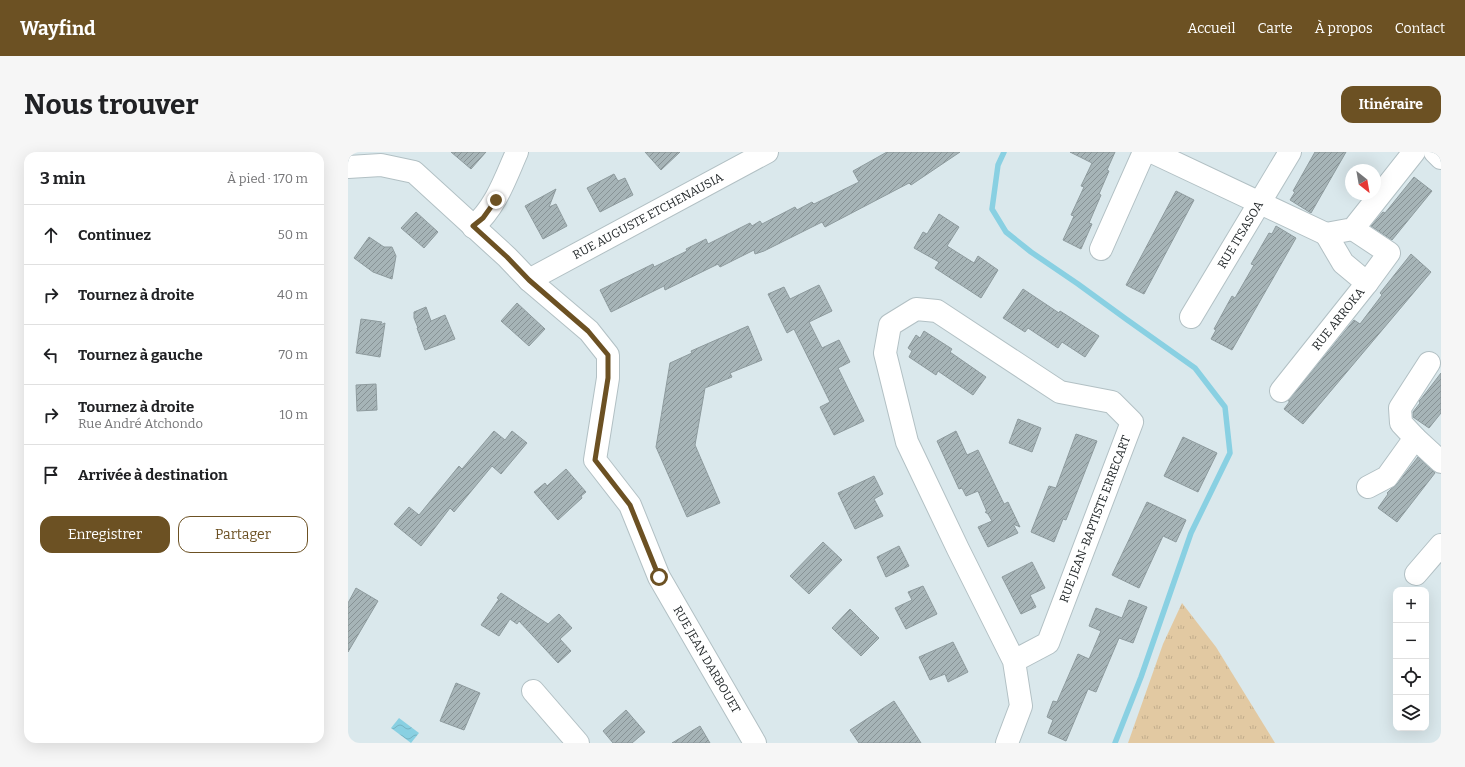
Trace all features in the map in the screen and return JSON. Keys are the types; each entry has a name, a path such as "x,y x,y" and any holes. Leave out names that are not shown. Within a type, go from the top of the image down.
{"street":[{"path":"473,226 483,218 496,200 517,152"},
{"name":"RUE AUGUSTE ETCHENAUSIA","path":"529,280 767,152"},
{"path":"1101,249 1144,152"},
{"path":"1152,152 1326,234 1353,229 1414,152"},
{"name":"RUE ITSASOA","path":"1190,317 1290,152"},
{"path":"1435,152 1441,158"},
{"name":"RUE JEAN DARBOUET","path":"348,167 382,158 414,172 507,257 529,280 588,331 608,355 608,378 595,460 630,505 659,577 755,743"},
{"path":"1353,229 1389,253 1367,283"},
{"name":"RUE ARROKA","path":"1281,391 1367,283 1343,262 1326,234"},
{"name":"RUE JEAN-BAPTISTE ERRECART","path":"1007,743 1021,706 1014,661 907,442 885,353 890,325 916,309 937,311 1060,392 1112,402 1132,422 1048,643 1014,661"},
{"path":"1429,363 1400,408 1401,423 1441,462"},
{"path":"1368,487 1387,477 1415,438"},
{"path":"1416,574 1441,545"},
{"path":"533,691 578,743"}],"green space":[{"path":"1182,603 1216,647 1275,743 1128,743 1163,644"}],"water":[{"path":"399,718 419,733 411,743 391,728"}],"building":[{"path":"451,152 486,152 471,169"},
{"path":"645,152 680,152 661,170"},
{"path":"887,152 960,152 911,185 909,183 825,227 822,222 764,251 755,254 754,250 720,267 718,264 665,290 664,286 611,312 600,290 653,264 654,267 687,251 686,249 706,239 708,244 750,223 752,226 760,221 762,224 795,207 797,210 812,202 814,204 859,182 853,171"},
{"path":"1070,152 1115,152 1099,194 1101,195 1089,223 1092,224 1081,249 1063,240 1074,216 1071,215 1084,187 1081,186 1092,163"},
{"path":"1315,152 1346,152 1311,213 1290,200 1295,192 1293,191"},
{"path":"614,174 618,181 625,178 633,195 600,212 587,188"},
{"path":"1414,177 1432,191 1392,240 1371,226 1383,212 1385,213"},
{"path":"556,189 549,207 556,204 567,226 543,239 525,206"},
{"path":"1176,191 1194,200 1144,294 1126,285"},
{"path":"416,212 438,232 424,248 401,228"},
{"path":"939,214 959,227 947,246 974,263 978,256 998,270 981,298 935,268 939,262 914,248 923,232 927,234"},
{"path":"1276,226 1296,238 1232,350 1211,339 1216,330 1214,329 1232,296 1235,298 1254,265 1251,264 1269,233 1272,234"},
{"path":"369,237 384,247 392,247 396,256 392,279 373,272 354,258"},
{"path":"1411,254 1431,272 1303,424 1284,409 1290,401 1288,401 1354,320 1360,324 1382,295 1380,293"},
{"path":"819,285 832,311 809,322 822,348 839,340 850,362 838,368 864,421 834,435 820,407 830,402 794,329 787,333 768,294 784,287 790,299"},
{"path":"1023,289 1059,313 1060,311 1099,336 1085,357 1062,342 1058,348 1028,328 1025,332 1003,318"},
{"path":"517,303 545,329 529,346 501,321"},
{"path":"426,307 431,321 445,315 455,339 425,350 414,318 414,312"},
{"path":"361,319 382,322 380,325 385,323 380,357 356,353"},
{"path":"748,326 762,360 730,373 732,377 705,388 695,445 720,503 687,517 656,447 670,363 692,353 691,351"},
{"path":"924,331 952,349 950,352 986,377 973,395 938,371 936,375 909,357 912,351 908,348 916,335 920,338"},
{"path":"1441,373 1441,413 1429,428 1413,417 1413,412 1420,403 1419,401"},
{"path":"376,384 377,410 357,411 356,385"},
{"path":"1018,419 1041,428 1032,452 1009,443"},
{"path":"494,431 505,440 512,431 527,443 501,474 492,466 454,512 450,508 421,546 394,524 409,507 419,515 459,466 462,469"},
{"path":"956,431 967,455 978,450 1004,504 1008,502 1020,527 1013,524 1018,533 988,547 978,527 992,521 985,512 987,512 978,491 966,496 962,488 959,489 937,441"},
{"path":"1076,434 1097,441 1066,520 1063,519 1054,542 1031,532 1049,486 1056,488"},
{"path":"1183,437 1217,453 1198,492 1164,476"},
{"path":"1418,457 1435,473 1397,522 1378,508 1388,494 1387,493 1397,484"},
{"path":"566,469 586,492 581,496 582,498 558,520 534,492 545,483 547,486"},
{"path":"874,476 883,494 874,499 883,516 855,529 838,493"},
{"path":"1147,502 1186,520 1176,542 1163,536 1139,588 1112,575"},
{"path":"823,542 842,560 809,594 790,576"},
{"path":"899,546 909,566 886,577 877,557"},
{"path":"1032,562 1045,588 1030,595 1036,607 1021,614 1002,577"},
{"path":"923,586 937,614 906,629 895,608 912,600 908,592"},
{"path":"356,588 378,601 348,652 348,603"},
{"path":"501,593 548,624 559,614 572,628 560,639 571,651 558,663 519,621 517,624 510,619 499,636 481,625 499,599 497,598"},
{"path":"1129,600 1147,607 1133,643 1119,638 1096,692 1088,689 1066,741 1048,733 1053,720 1047,717 1053,701 1057,702 1078,654 1089,659 1101,631 1089,626 1096,608 1122,618"},
{"path":"850,609 879,638 861,656 832,628"},
{"path":"953,642 968,672 948,682 945,674 930,680 919,657"},
{"path":"456,683 480,693 464,730 440,721"},
{"path":"894,701 921,743 859,743 850,730"},
{"path":"626,710 645,732 632,743 613,743 603,731"},
{"path":"700,726 710,743 672,743"}],"waterway":[{"path":"1004,152 998,165 992,209 1006,232 1031,252 1195,368 1225,407 1230,453 1191,533 1141,677 1115,743"}],"route":[{"path":"496,200 483,218 473,226 507,257 529,280 588,331 608,355 608,378 595,460 630,505 659,577"}]}
